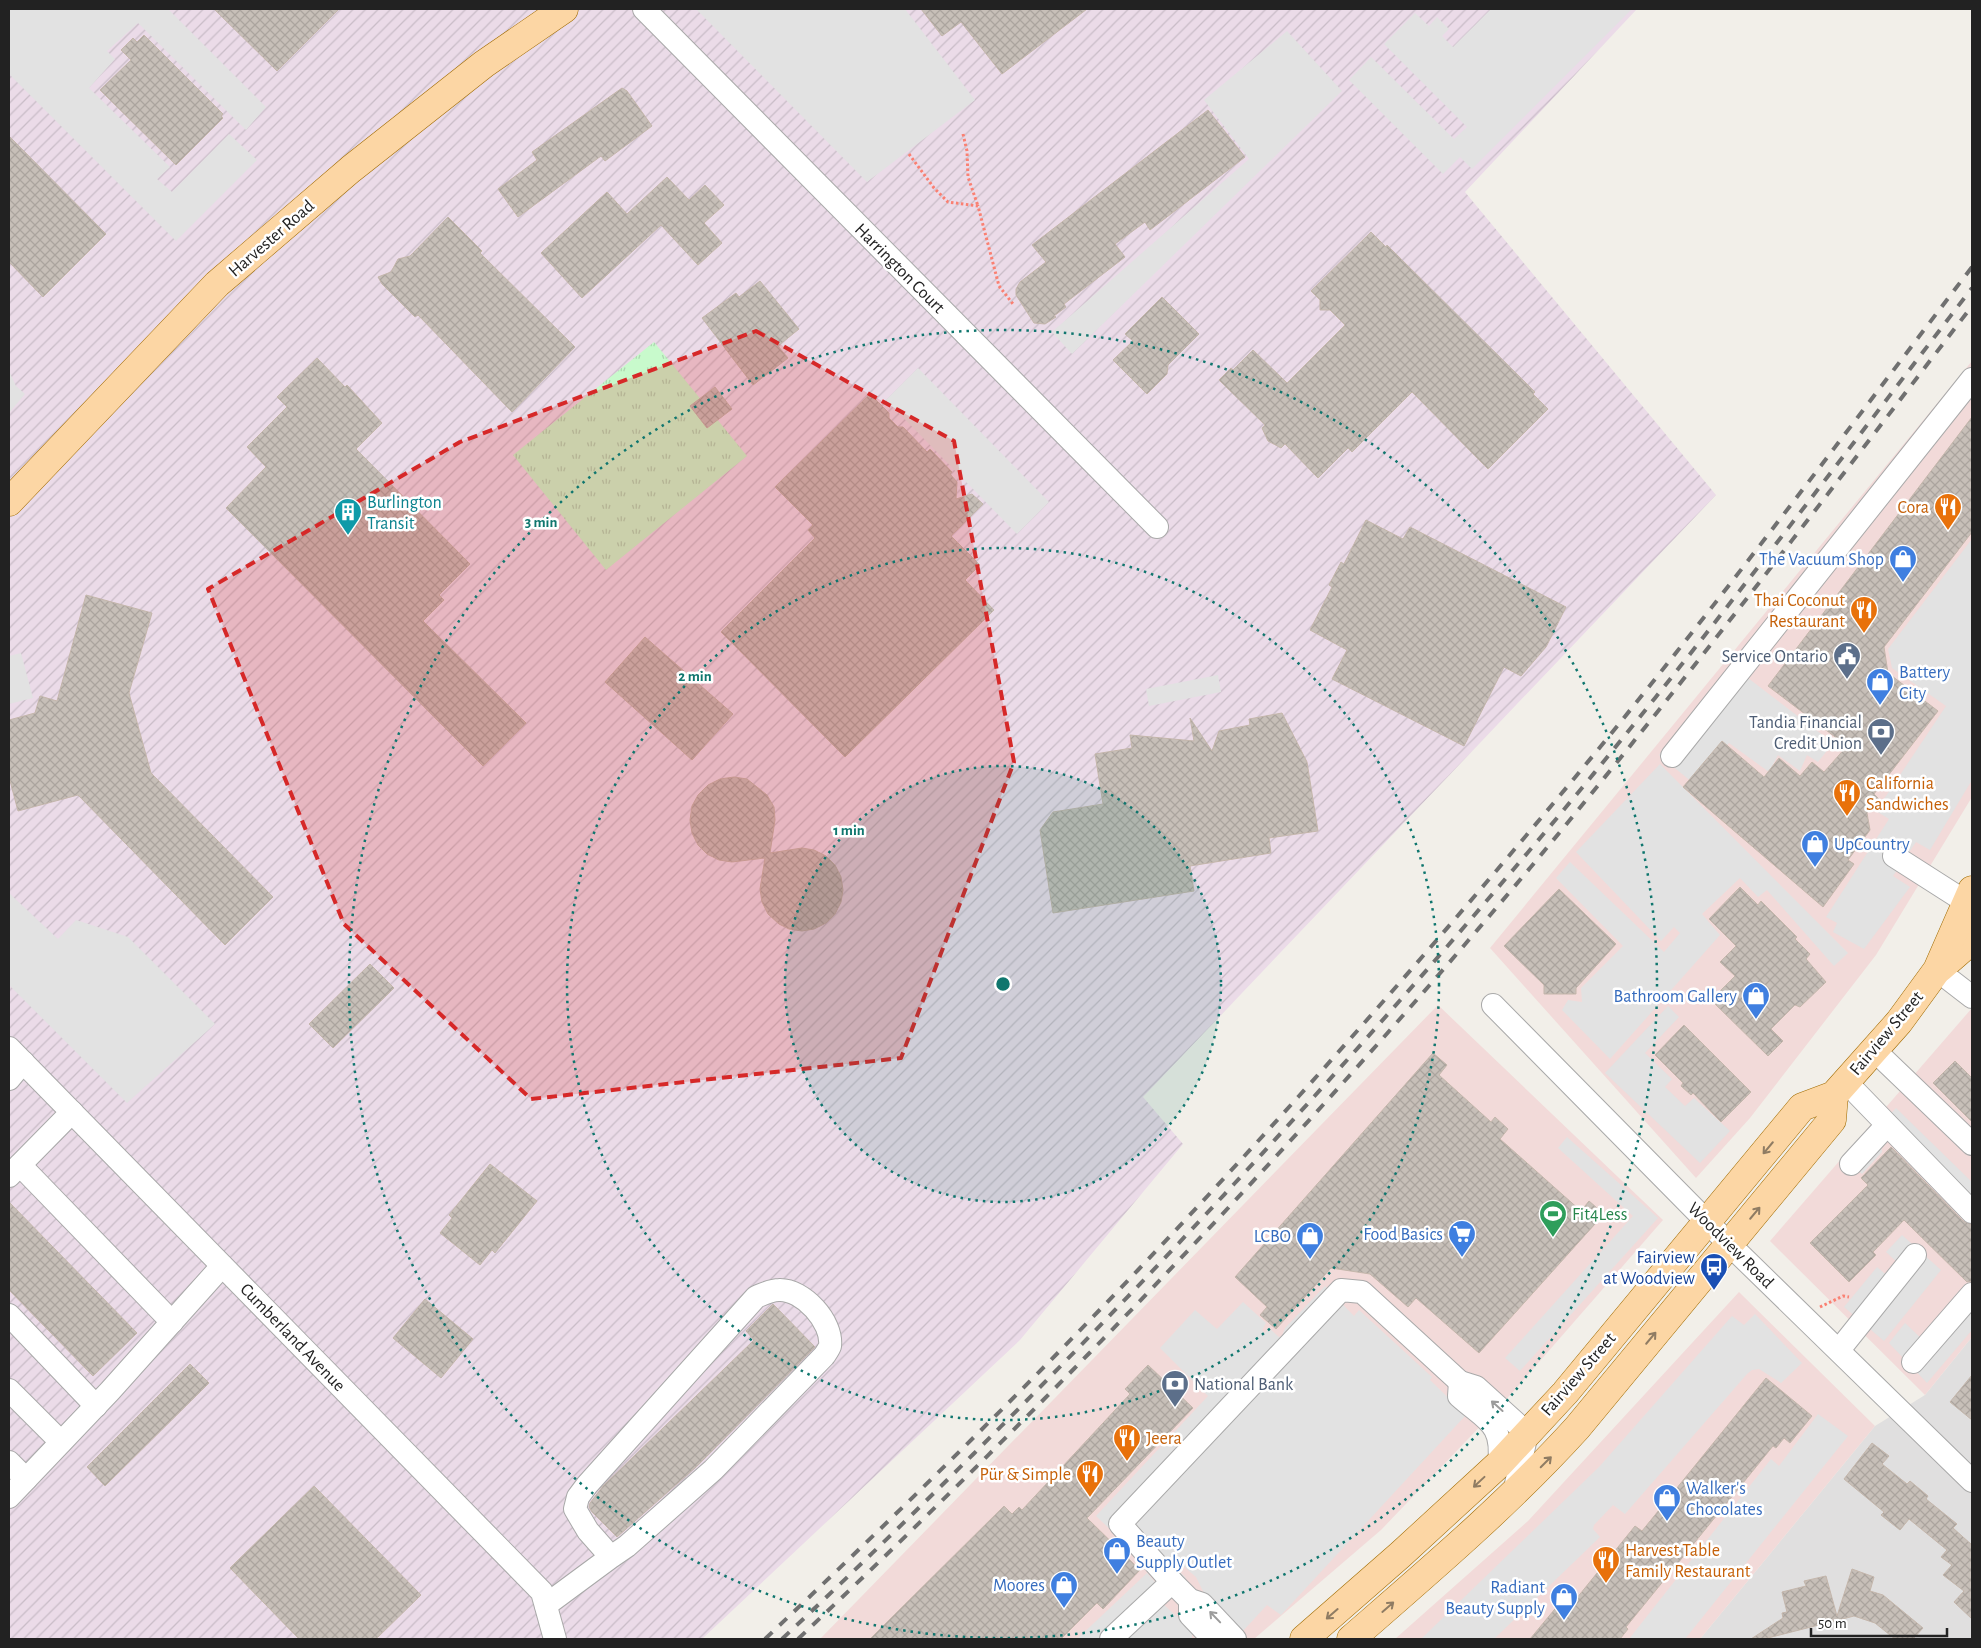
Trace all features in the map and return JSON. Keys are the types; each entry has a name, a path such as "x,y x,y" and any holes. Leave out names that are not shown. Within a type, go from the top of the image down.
{"main road":[{"name":"Harvester Road","path":"9,502 217,284 351,169 484,64 564,9"},
{"name":"Fairview Street","path":"1304,1639 1400,1555 1499,1464 1565,1392 1802,1107 1840,1088 1899,1022 1937,970 1969,896"},
{"name":"Fairview Street","path":"1937,970 1972,940"},
{"name":"Fairview Street","path":"1351,1639 1459,1546 1577,1428 1832,1120 1840,1088"}],"street":[{"name":"Harrington Court","path":"644,9 1157,527"},
{"path":"1672,756 1972,379"},
{"path":"1894,856 1969,896"},
{"path":"1937,970 1972,998"},
{"name":"Woodview Road","path":"1493,1005 1729,1244 1972,1481"},
{"path":"1874,1050 1972,1144"},
{"name":"Cumberland Avenue","path":"14,1063 72,1112 542,1592 555,1639"},
{"path":"1840,1088 1887,1125 1972,1212"},
{"path":"72,1112 14,1171 172,1322"},
{"path":"1851,1164 1887,1125"},
{"path":"1839,1350 1915,1255"},
{"path":"9,1497 96,1406 222,1266"},
{"path":"546,1605 627,1546 713,1470 824,1356 830,1347 828,1332 823,1320 811,1305 796,1294 780,1290 756,1296 587,1485 578,1497 575,1509 588,1531 611,1557"},
{"path":"1235,1639 1202,1604 1190,1600 1172,1582 1120,1524 1341,1290 1362,1292 1460,1382 1476,1387 1527,1433 1514,1493"},
{"path":"1913,1362 1972,1294"},
{"path":"9,1315 96,1406"},
{"path":"1460,1382 1459,1396 1497,1430 1501,1446 1499,1464"},
{"path":"9,1390 61,1442"},
{"path":"9,1462 26,1479"},
{"path":"1111,1639 1172,1582"},
{"path":"1190,1600 1190,1615 1213,1639"}],"path":[{"path":"963,134 967,151 968,177 978,206 999,286 1013,304"},
{"path":"909,154 934,188 948,202 978,206"},
{"path":"1806,1319 1826,1302 1843,1296 1849,1298"}],"highlighted area":[{"path":"756,331 954,441 1014,762 901,1058 531,1099 344,924 208,589 460,442"}],"shaded area":[{"path":"9,9 1637,9 1465,192 1716,495 1143,1097 1183,1144 1020,1340 702,1639 9,1639"},
{"path":"9,9 168,9 266,107 246,130 138,23 107,51 115,59 89,88 170,167 157,179 172,192 229,134 257,160 176,241 9,74"},
{"path":"696,9 905,9 975,100 867,182"},
{"path":"1491,9 1632,9 1472,169 1460,157 1443,174 1349,80 1371,57 1454,139 1467,127 1384,44 1415,13 1429,26 1437,17 1449,29 1442,36 1453,47"},
{"path":"1287,31 1342,91 1072,354 1052,332 1249,159 1204,100"},
{"path":"1972,361 1972,797 1876,955 1750,1118 1696,1178 1490,948"},
{"path":"918,368 1049,502 1017,534 886,400"},
{"path":"9,371 16,386 25,394 9,413"},
{"path":"1972,539 1972,780 1930,850 1916,842 1893,876 1910,887 1864,949 1833,932 1837,923 1826,917 1889,819 1876,811 1946,706 1892,668 1888,649"},
{"path":"21,653 33,698 9,704 9,656"},
{"path":"1731,665 1833,743 1818,762 1807,755 1800,771 1778,755 1769,772 1729,743 1693,783 1659,755"},
{"path":"1218,675 1221,692 1149,706 1146,689"},
{"path":"1660,764 1848,953 1834,966 1767,890 1758,897 1740,878 1702,914 1720,935 1610,1059 1562,1010 1568,1000 1582,1002 1581,988 1623,946 1556,878 1570,862 1664,952 1680,933 1674,927 1661,941 1576,852"},
{"path":"9,893 58,939 76,920 128,937 215,1024 127,1103 9,985"},
{"path":"1438,1005 1663,1220 1512,1393 1381,1530 1254,1639 820,1639"},
{"path":"1668,1006 1679,1017 1645,1053 1672,1079 1665,1087 1685,1106 1694,1098 1730,1131 1700,1163 1605,1073"},
{"path":"1972,1008 1972,1337 1925,1395 1770,1241"},
{"path":"1896,1108 1972,1182 1972,1221 1888,1138 1881,1143 1882,1152 1862,1174 1847,1161"},
{"path":"1567,1137 1658,1218 1520,1371 1505,1358 1633,1216 1558,1148"},
{"path":"1902,1235 1941,1270 1884,1341 1844,1307 1877,1267 1889,1277 1898,1263 1886,1252"},
{"path":"1325,1286 1354,1316 1359,1310 1432,1377 1430,1380 1466,1415 1281,1615 1267,1605 1242,1632 1207,1599 1196,1577 1175,1559 1172,1564 1186,1578 1163,1604 1192,1630 1192,1639 1077,1639 1147,1573 1156,1583 1160,1577 1096,1516 1208,1396 1160,1348 1195,1310 1217,1329 1243,1302 1266,1323 1262,1330 1265,1333 1269,1328 1279,1337 1282,1336 1285,1328"},
{"path":"1972,1289 1972,1330 1927,1383 1889,1343 1905,1323 1924,1341"},
{"path":"1739,1292 1875,1426 1700,1639 1395,1639 1528,1521"},
{"path":"1755,1314 1802,1363 1781,1383 1759,1369 1752,1370 1747,1374 1625,1514 1613,1505 1594,1525 1593,1529 1600,1537 1494,1639 1421,1639 1599,1467 1732,1316 1744,1325"},
{"path":"1972,1337 1972,1639 1700,1639 1875,1426 1925,1395"},
{"path":"1818,1414 1848,1436 1685,1639 1629,1639 1771,1459 1779,1466"}],"green space":[{"path":"654,342 747,456 606,570 513,455"}],"building":[{"path":"214,9 339,9 277,71"},
{"path":"921,9 1087,9 1002,74 961,22 942,36"},
{"path":"144,35 223,114 221,116 223,118 176,165 100,90 131,60 121,50 133,38 137,42"},
{"path":"622,88 627,91 652,126 605,161 601,156 518,217 498,189 537,160 532,152"},
{"path":"1208,110 1245,157 1150,230 1145,222 1115,244 1125,257 1064,304 1066,307 1054,316 1056,317 1045,324 1034,323 1016,295 1016,289 1020,282 1046,262 1032,245"},
{"path":"9,136 106,234 43,297 9,262"},
{"path":"667,177 689,200 705,185 724,205 704,223 722,243 698,265 661,225 582,298 541,253 607,192 627,214"},
{"path":"448,217 482,251 480,253 575,347 512,412 418,315 415,317 382,284 378,277 391,272 398,259 410,256"},
{"path":"1371,232 1386,247 1387,245 1535,392 1533,394 1548,409 1488,469 1412,392 1352,452 1348,448 1318,478 1285,444 1281,448 1268,441 1262,428 1265,425 1219,380 1231,368 1233,370 1253,350 1287,383 1345,325 1330,310 1320,310 1320,300 1311,291"},
{"path":"760,281 799,329 778,346 788,358 753,385 702,318 736,293 739,297"},
{"path":"1162,297 1199,334 1168,365 1167,374 1147,394 1113,360 1133,341 1125,334"},
{"name":"Burlington Transit","path":"317,358 345,387 347,385 382,423 356,449 470,564 439,595 444,600 423,621 526,723 483,766 226,508 266,467 247,447 287,407 277,397"},
{"path":"715,387 732,409 707,428 690,406"},
{"path":"870,394 889,413 889,418 898,427 903,427 927,452 930,449 952,472 950,474 957,482 956,499 972,494 983,504 951,536 980,565 965,580 994,610 845,757 721,632 815,538 808,530 813,525 775,487"},
{"path":"1972,417 1972,532 1884,647 1888,673 1938,711 1874,794 1879,799 1867,813 1870,830 1848,860 1854,864 1823,907 1683,787 1722,741 1764,777 1779,758 1800,776 1812,762 1824,772 1847,746 1768,686"},
{"path":"1366,520 1403,539 1410,527 1566,607 1546,647 1521,676 1504,667 1464,746 1332,679 1347,650 1310,630 1332,587 1329,585 1341,562 1344,564"},
{"path":"86,595 152,613 129,693 151,773 273,897 225,945 78,795 18,811 9,777 9,720 35,713 40,696 57,701"},
{"path":"645,637 733,714 692,760 605,682"},
{"path":"1282,713 1307,762 1318,831 1269,838 1271,853 1190,866 1194,891 1053,913 1040,830 1053,812 1103,804 1095,754 1132,748 1130,735 1194,741 1190,718 1212,751 1219,731 1250,725 1249,719"},
{"path":"734,777 747,779 767,795 774,807 775,820 770,853 802,848 814,850 826,856 835,865 841,877 843,890 841,902 835,914 826,923 814,929 802,931 789,929 779,924 768,914 762,902 760,889 765,858 732,862 719,860 707,854 698,845 692,833 690,820 692,806 698,795 708,785 720,779"},
{"path":"1740,887 1758,905 1761,901 1797,937 1795,939 1810,954 1806,959 1826,982 1800,1007 1795,1005 1771,1029 1783,1041 1768,1056 1711,1000 1735,976 1720,962 1736,946 1709,919"},
{"path":"1559,889 1616,944 1576,988 1576,994 1544,994 1544,985 1504,946"},
{"path":"370,964 394,988 333,1048 309,1024"},
{"path":"1684,1025 1751,1092 1721,1122 1693,1093 1691,1095 1681,1086 1683,1083 1655,1055"},
{"path":"1433,1053 1447,1065 1439,1075 1491,1122 1495,1117 1508,1129 1500,1139 1581,1211 1589,1201 1604,1214 1479,1353 1416,1298 1408,1307 1370,1274 1331,1268 1276,1329 1260,1315 1267,1307 1235,1277"},
{"path":"1955,1061 1972,1078 1972,1122 1933,1083"},
{"path":"1891,1147 1963,1221 1972,1225 1972,1281 1967,1282 1904,1220 1873,1252 1876,1255 1849,1282 1810,1243 1868,1185 1861,1178"},
{"path":"490,1164 537,1201 495,1253 492,1250 480,1265 440,1233 452,1218 449,1215"},
{"path":"9,1202 137,1333 93,1376 9,1290"},
{"path":"425,1299 473,1339 441,1378 393,1338"},
{"path":"773,1304 815,1347 696,1467 617,1537 592,1512 589,1507 590,1503 603,1486 754,1340 746,1331"},
{"path":"190,1364 209,1383 105,1486 87,1467"},
{"path":"1148,1365 1193,1408 1087,1518 1140,1570 1103,1609 1097,1603 1061,1639 870,1639 1004,1506 1012,1514 1019,1507 1022,1510 1130,1394 1125,1389"},
{"path":"1972,1375 1972,1420 1950,1402"},
{"path":"1766,1378 1812,1416 1790,1443 1784,1438 1776,1448 1773,1446 1626,1627 1628,1629 1620,1639 1530,1639 1564,1598 1572,1604 1635,1526 1642,1531"},
{"path":"1872,1443 1889,1456 1882,1464 1907,1484 1910,1481 1928,1496 1926,1499 1957,1524 1953,1528 1972,1545 1972,1619 1954,1602 1964,1591 1943,1575 1952,1565 1941,1557 1947,1550 1909,1519 1900,1530 1881,1515 1884,1512 1844,1479"},
{"path":"314,1486 421,1595 376,1639 299,1639 230,1568"},
{"path":"1852,1569 1874,1577 1870,1591 1883,1595 1923,1628 1913,1639 1895,1639 1875,1623 1854,1616 1764,1639 1751,1639 1783,1618 1782,1613 1787,1612 1782,1592 1806,1586 1804,1581 1826,1576 1837,1616"}],"railway":[{"path":"765,1639 860,1549 1047,1364 1195,1210 1362,1026 1524,838 1628,713 1777,523 1972,267"},
{"path":"782,1639 974,1453 1161,1262 1342,1066 1431,965 1635,723 1749,579 1972,288"},
{"path":"798,1639 1083,1360 1356,1069 1530,868 1643,730 1972,306"}],"place":[{"name":"Cora","path":"1948,531"},
{"name":"Burlington Transit","path":"348,536"},
{"name":"The Vacuum Shop","path":"1903,583"},
{"name":"Thai Coconut Restaurant","path":"1864,634"},
{"name":"Service Ontario","path":"1847,680"},
{"name":"Battery City","path":"1880,706"},
{"name":"Tandia Financial Credit Union","path":"1881,756"},
{"name":"California Sandwiches","path":"1847,817"},
{"name":"UpCountry","path":"1815,868"},
{"name":"Bathroom Gallery","path":"1756,1020"},
{"name":"Fit4Less","path":"1553,1238"},
{"name":"Food Basics","path":"1462,1258"},
{"name":"LCBO","path":"1310,1260"},
{"name":"Fairview at Woodview","path":"1714,1291"},
{"name":"National Bank","path":"1175,1408"},
{"name":"Jeera","path":"1127,1462"},
{"name":"Pür & Simple","path":"1090,1498"},
{"name":"Walker's Chocolates","path":"1667,1522"},
{"name":"Beauty Supply Outlet","path":"1117,1575"},
{"name":"Harvest Table Family Restaurant","path":"1606,1584"},
{"name":"Moores","path":"1064,1609"},
{"name":"Radiant Beauty Supply","path":"1564,1621"}]}
